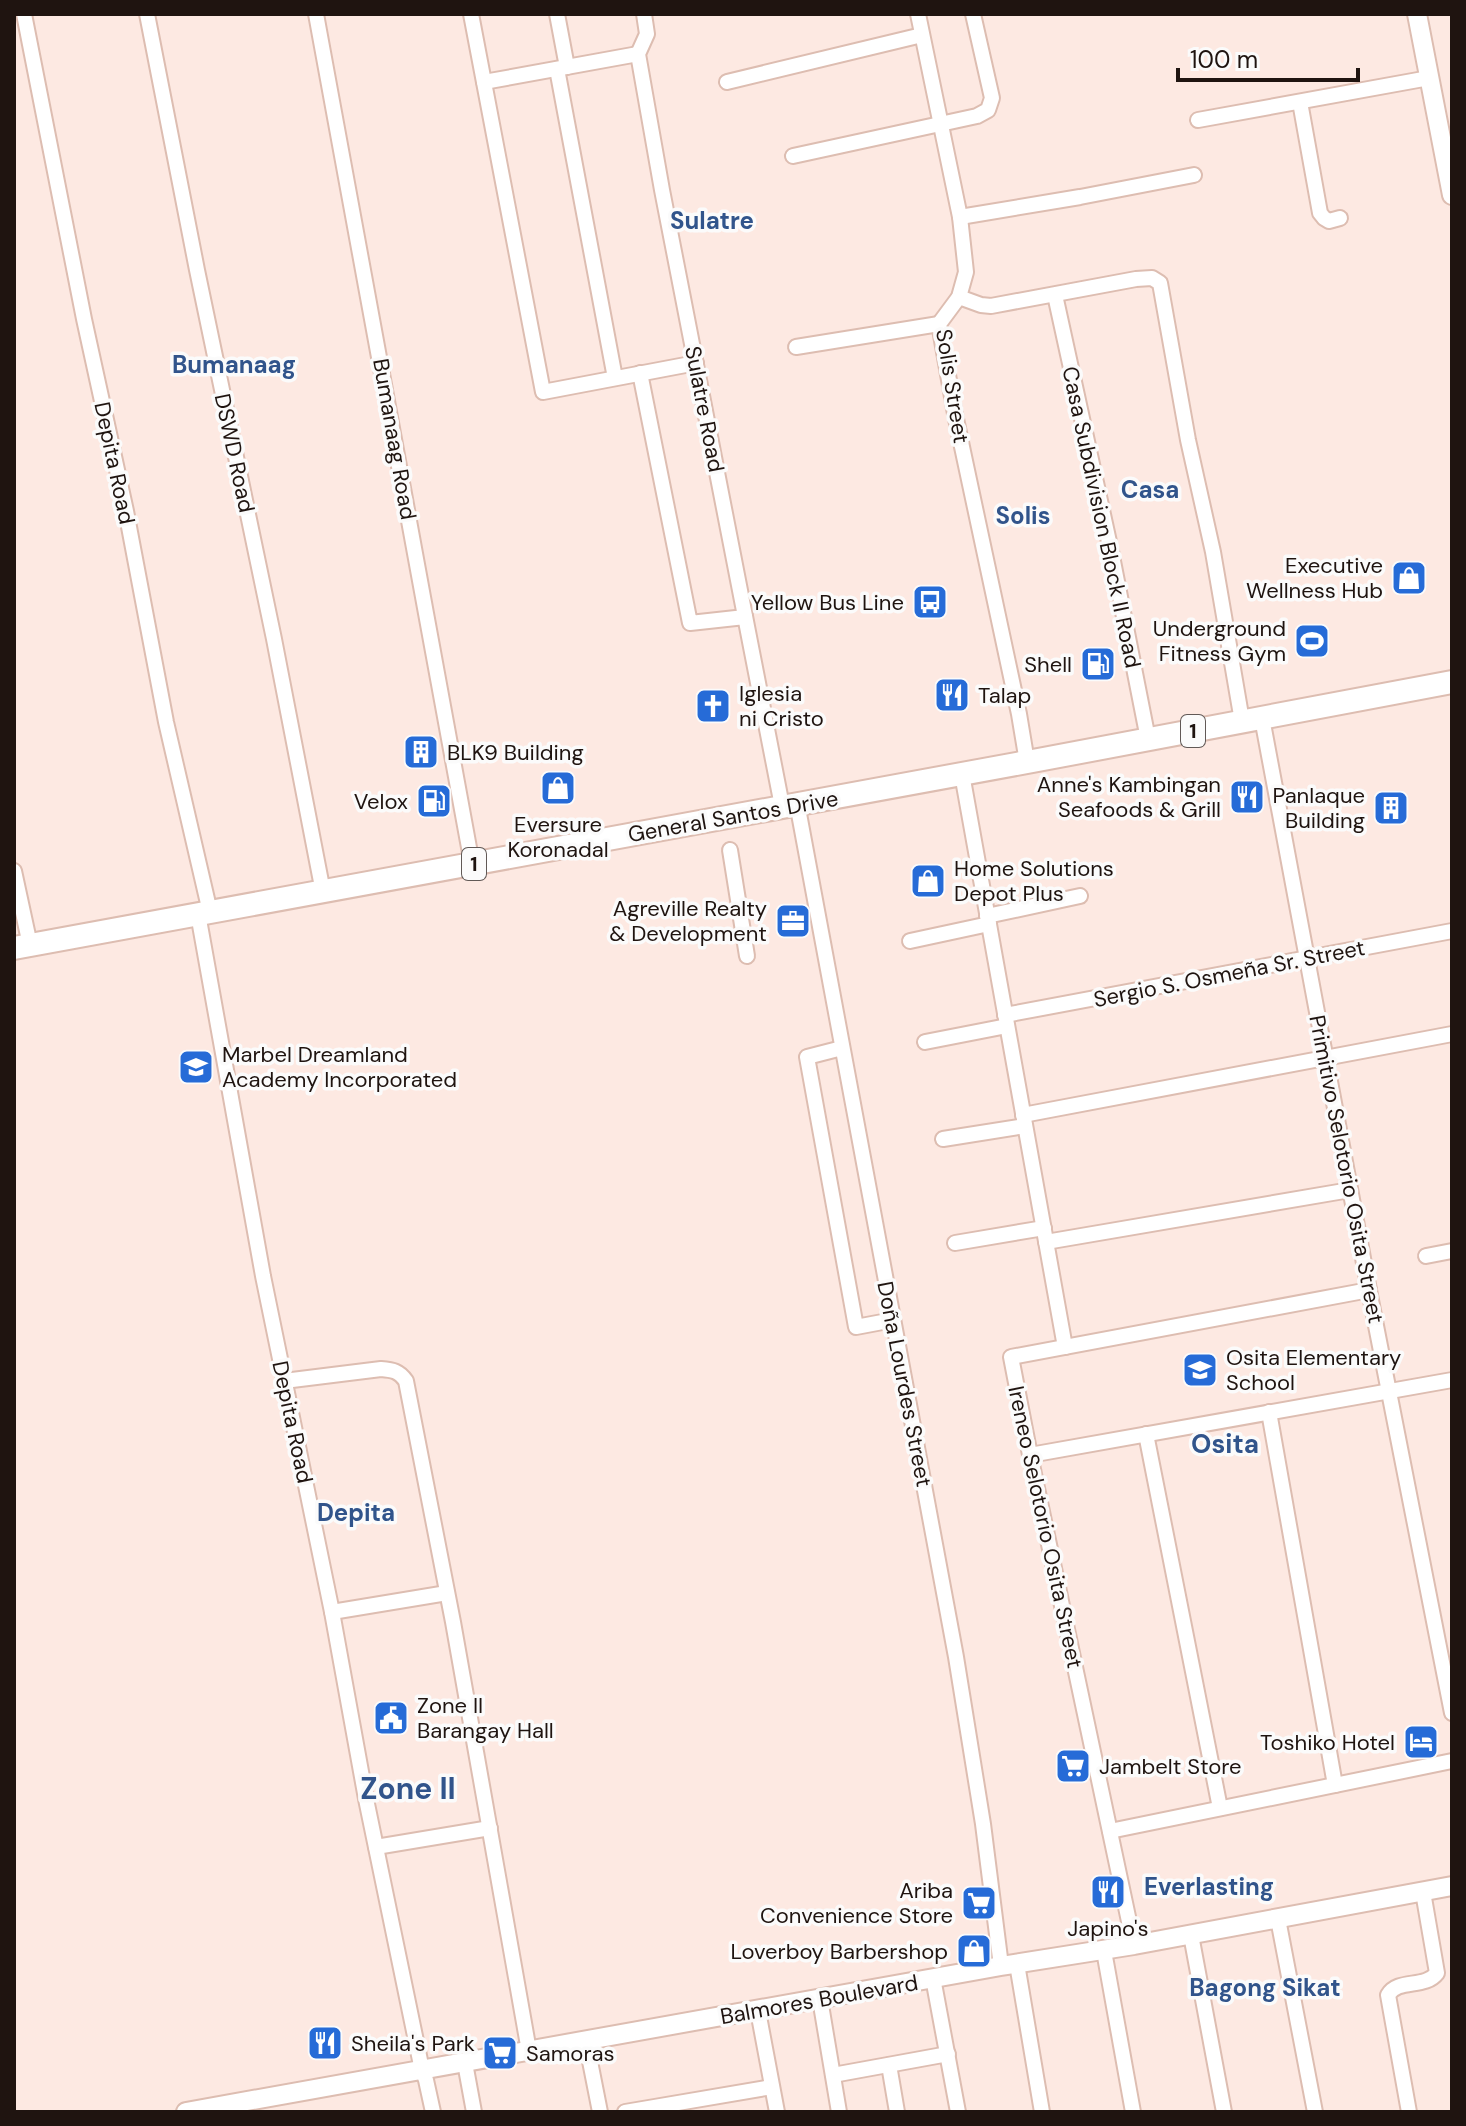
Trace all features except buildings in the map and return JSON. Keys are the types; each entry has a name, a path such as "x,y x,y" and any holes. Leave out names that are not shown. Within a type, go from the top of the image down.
{"highway":[{"name":"General Santos Drive","path":"22,947 1452,682"}],"main road":[{"path":"1417,14 1452,195"},
{"name":"Balmores Boulevard","path":"186,2112 265,2105 422,2070 933,1978 1104,1951 1452,1886"}],"street":[{"name":"Depita Road","path":"24,14 84,319 126,511 204,913 263,1276 332,1612 376,1847 433,2112"},
{"name":"DSWD Road","path":"147,14 323,892"},
{"name":"Bumanaag Road","path":"316,14 472,864"},
{"path":"471,14 543,392 696,363"},
{"path":"557,14 562,68 615,378"},
{"name":"Sulatre Road","path":"644,14 647,34 638,54 745,617 790,805"},
{"name":"Solis Street","path":"918,14 960,217 966,272 959,297 939,324 1027,762"},
{"path":"793,156 982,114 992,104 992,98 973,14"},
{"path":"727,82 922,35"},
{"path":"484,82 638,54"},
{"path":"1198,120 1429,78"},
{"path":"1300,102 1320,213 1329,221 1340,218"},
{"path":"960,217 1194,175"},
{"name":"Primitivo Selotorio Osita Street","path":"1055,295 1152,278 1158,281 1161,288 1236,684 1252,719 1307,959 1452,1713"},
{"path":"959,297 988,306 1055,295"},
{"name":"Casa Subdivision Block II Road","path":"1055,295 1148,739"},
{"path":"796,347 939,324"},
{"path":"640,373 690,623 745,617"},
{"path":"962,774 1065,1347 1369,1290"},
{"name":"Doña Lourdes Street","path":"790,805 842,1048 956,1657 1009,1965 1042,2112"},
{"path":"730,850 747,956"},
{"path":"14,871 22,947"},
{"path":"910,941 1080,896"},
{"name":"Sergio S. Osmeña Sr. Street","path":"925,1042 1006,1020 1452,931"},
{"path":"943,1139 1452,1034"},
{"path":"842,1048 807,1057 856,1327 893,1320"},
{"path":"955,1243 1045,1235 1350,1190"},
{"path":"1426,1256 1452,1251"},
{"name":"Ireneo Selotorio Osita Street","path":"1065,1347 1011,1357 1134,1945"},
{"path":"284,1381 381,1369 395,1370 406,1381 529,2051"},
{"path":"1030,1455 1452,1380"},
{"path":"1269,1412 1335,1785"},
{"path":"1146,1434 1220,1808"},
{"path":"332,1612 447,1593"},
{"path":"1110,1831 1452,1761"},
{"path":"376,1847 490,1828"},
{"path":"1409,2112 1388,1995 1394,1988 1428,1980 1437,1973 1423,1892"},
{"path":"1278,1919 1315,2112"},
{"path":"1191,1935 1224,2112"},
{"path":"1104,1951 1133,2112"},
{"path":"933,1978 958,2112"},
{"path":"820,1999 839,2112"},
{"path":"758,2011 777,2112"},
{"path":"586,2041 600,2112"},
{"path":"833,2075 948,2054"},
{"path":"465,2063 474,2112"},
{"path":"889,2065 897,2112"},
{"path":"625,2112 662,2109 772,2087"},
{"path":"720,2096 723,2112"}],"place":[{"name":"Executive Wellness Hub","path":"1409,578"},
{"name":"Yellow Bus Line","path":"930,602"},
{"name":"Underground Fitness Gym","path":"1312,641"},
{"name":"Shell","path":"1098,664"},
{"name":"Talap","path":"952,695"},
{"name":"Iglesia ni Cristo","path":"713,706"},
{"name":"BLK9 Building","path":"421,752"},
{"name":"Eversure Koronadal","path":"558,788"},
{"name":"Anne's Kambingan Seafoods & Grill","path":"1247,797"},
{"name":"Velox","path":"434,801"},
{"name":"Panlaque Building","path":"1391,808"},
{"name":"Home Solutions Depot Plus","path":"928,881"},
{"name":"Agreville Realty & Development","path":"793,921"},
{"name":"Marbel Dreamland Academy Incorporated","path":"196,1067"},
{"name":"Osita Elementary School","path":"1200,1370"},
{"name":"Zone II Barangay Hall","path":"391,1718"},
{"name":"Toshiko Hotel","path":"1421,1742"},
{"name":"Jambelt Store","path":"1073,1766"},
{"name":"Japino's","path":"1108,1892"},
{"name":"Ariba Convenience Store","path":"979,1903"},
{"name":"Loverboy Barbershop","path":"974,1951"},
{"name":"Sheila's Park","path":"325,2043"},
{"name":"Samoras","path":"500,2053"}],"district":[{"name":"Sulatre","path":"712,221"},
{"name":"Bumanaag","path":"234,365"},
{"name":"Casa","path":"1150,490"},
{"name":"Solis","path":"1023,516"},
{"name":"Osita","path":"1225,1444"},
{"name":"Depita","path":"356,1513"},
{"name":"Zone II","path":"408,1789"},
{"name":"Everlasting","path":"1209,1887"},
{"name":"Bagong Sikat","path":"1265,1988"}]}
